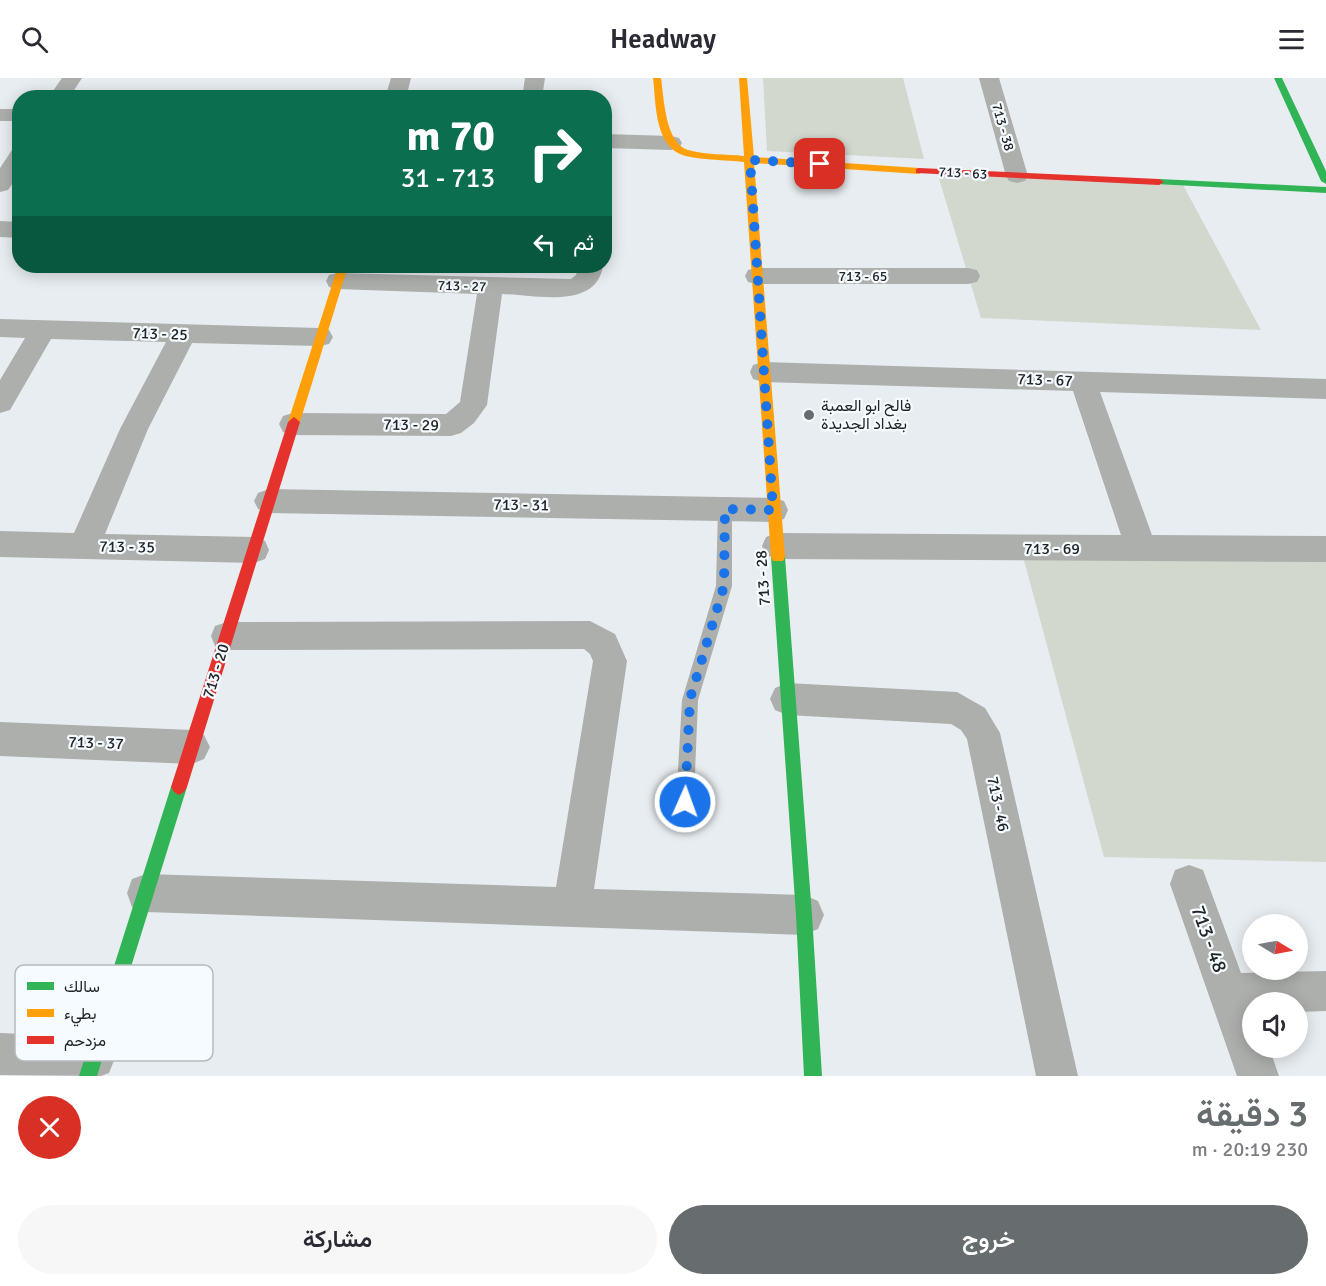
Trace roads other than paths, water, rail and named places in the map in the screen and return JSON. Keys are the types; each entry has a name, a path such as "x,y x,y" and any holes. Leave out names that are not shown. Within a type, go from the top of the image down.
{"street":[{"path":"612,141 671,143 663,122 657,78"},
{"name":"713 - 28","path":"743,78 804,915 813,1076"},
{"name":"713 - 38","path":"989,78 1017,176"},
{"path":"1278,78 1326,181"},
{"name":"713 - 63","path":"671,143 683,152 750,160 1017,176 1326,190"},
{"path":"0,184 12,167"},
{"name":"713 - 27","path":"340,273 491,287 573,288 588,275"},
{"name":"713 - 20","path":"123,965 340,273"},
{"name":"713 - 65","path":"757,276 968,276"},
{"name":"713 - 29","path":"293,424 451,425 464,416 473,405 491,287"},
{"name":"713 - 25","path":"0,328 320,337"},
{"path":"0,402 43,330"},
{"path":"84,546 134,429 183,334"},
{"name":"713 - 67","path":"763,372 1326,389"},
{"path":"1083,382 1141,549"},
{"name":"713 - 31","path":"269,501 773,510"},
{"name":"713 - 35","path":"0,544 254,550"},
{"name":"713 - 69","path":"777,546 1326,549"},
{"path":"226,636 590,635 603,644 610,661 572,906"},
{"name":"713 - 46","path":"787,699 957,708 973,719 983,733 1057,1076"},
{"name":"713 - 37","path":"0,739 192,747"},
{"name":"713 - 48","path":"1189,884 1258,1076"},
{"path":"146,893 804,915"},
{"name":"713 - 48","path":"1228,994 1326,991"},
{"path":"0,1054 15,1056"},
{"path":"49,1061 91,1067"}],"lane":[{"path":"684,822 690,699 724,586 725,509"}],"place":[{"name":"فالح ابو العمبة بغداد الجديدة","path":"809,415"}]}
